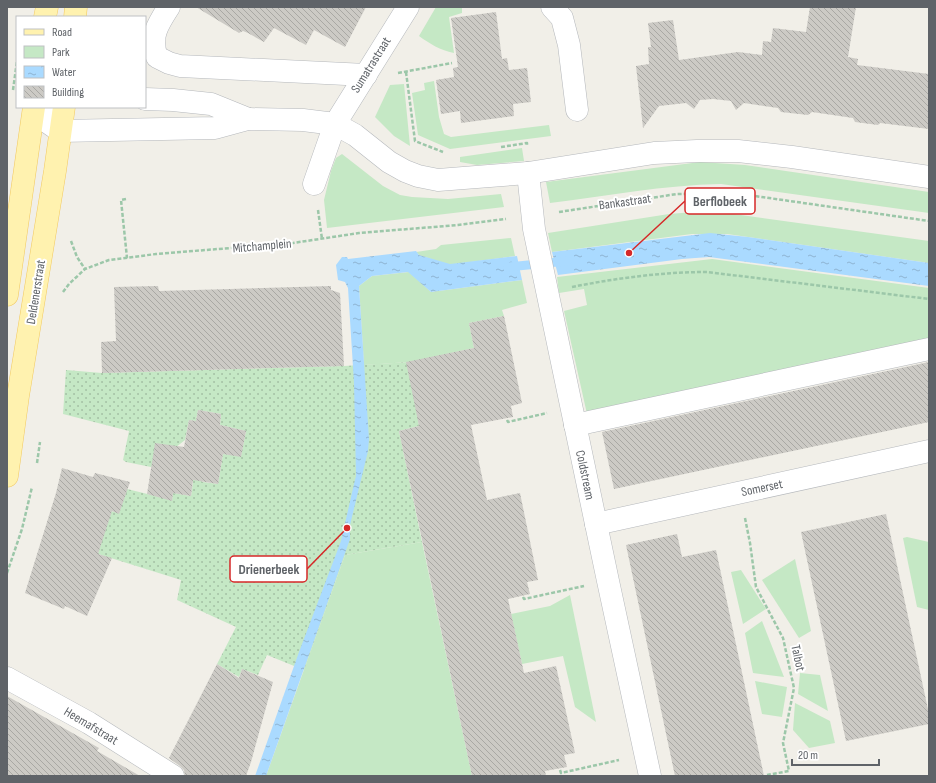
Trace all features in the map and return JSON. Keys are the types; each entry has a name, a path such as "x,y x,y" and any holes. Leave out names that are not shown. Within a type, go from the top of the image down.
{"main road":[{"name":"Deldenerstraat","path":"7,476 12,366 42,255 64,108"},
{"path":"7,295 38,109"}],"street":[{"name":"Sumatrastraat","path":"335,124 408,7"},
{"path":"552,7 562,18 569,45 577,110"},
{"path":"168,8 156,29 154,49 158,57 169,63 180,66 366,75"},
{"path":"146,99 211,104 248,119"},
{"path":"38,109 60,132 215,128 248,119 303,120 335,124 356,135 389,162 405,171 418,176 438,180 528,173 654,153 697,151 738,152 792,157 929,177"},
{"path":"314,184 335,124"},
{"name":"Coldstream","path":"528,173 533,222 547,292 650,776"},
{"path":"573,416 929,349"},
{"name":"Somerset","path":"596,524 929,451"},
{"name":"Heemafstraat","path":"7,678 89,723 173,776"}],"path":[{"path":"426,67 452,63"},
{"path":"406,72 415,141 444,152"},
{"path":"496,148 527,143 528,173"},
{"path":"314,184 322,239"},
{"name":"Bankastraat","path":"322,239 359,233 458,225 533,222 677,194 734,193 929,221"},
{"path":"126,199 121,200 127,258"},
{"name":"Mitchamplein","path":"85,269 109,260 292,244 322,239"},
{"path":"547,292 631,277 679,272 708,272 929,299"},
{"path":"507,420 508,422 573,416"},
{"name":"Talbot","path":"747,532 756,587 783,638 794,688 783,743 789,771 776,775 766,775"},
{"path":"523,597 524,599 608,581"},
{"path":"560,770 561,773 645,754"}],"green space":[{"path":"436,7 462,7 462,13 449,17 454,53 435,46 419,36"},
{"path":"434,81 439,117 444,134 451,137 549,125 551,136 450,149 418,135 412,93 425,90 424,83"},
{"path":"404,84 410,146 394,136 375,117 390,85"},
{"path":"522,148 524,161 477,165 460,162 460,157"},
{"path":"342,154 383,186 400,195 448,199 501,194 504,207 327,228 324,200 331,171 336,158"},
{"path":"700,162 745,165 929,192 929,213 721,184 678,186 550,203 546,182"},
{"path":"707,211 929,241 929,263 727,234 692,234 552,252 548,233 669,214"},
{"path":"511,238 515,256 449,265 419,255 416,252 436,249 441,245"},
{"path":"712,259 929,288 929,340 587,414 564,311 587,305 584,289 559,293 557,277"},
{"path":"409,272 431,292 522,280 527,303 502,310 504,316 469,323 474,348 410,362 364,365 359,286 372,276"},
{"path":"410,362 419,426 399,431 422,542 345,555 304,670 267,655 258,675 242,669 239,677 217,664 236,627 177,600 181,580 98,554 107,510 119,513 127,489 172,500 173,493 191,496 193,482 188,473 203,482 218,484 223,454 241,456 246,431 220,425 221,414 198,410 196,421 189,420 185,440 151,467 126,462 123,460 129,431 63,414 66,370 102,373 344,366"},
{"path":"907,537 929,542 929,610 917,607 903,538"},
{"path":"422,542 472,776 266,776 345,555"},
{"path":"795,559 811,631 799,638 762,580"},
{"path":"741,570 766,609 743,624 731,572"},
{"path":"570,595 596,722 575,707 563,656 522,664 511,614 550,606"},
{"path":"762,621 784,677 753,673 745,633"},
{"path":"800,673 820,675 828,711 798,694"},
{"path":"755,681 787,687 782,717 762,714"},
{"path":"795,703 830,721 835,743 809,748 793,730"}],"water":[{"path":"710,233 929,263 929,286 709,257 682,259 558,275 552,252"},
{"path":"416,251 419,255 450,264 517,256 522,280 431,292 408,272 372,276 359,286 369,439 368,451 350,525 350,539 266,776 255,776 299,652 341,541 356,476 354,383 348,288 345,282 338,280 336,265 342,257 347,257 348,259"}],"building":[{"path":"196,7 366,7 345,47 314,30 306,45 274,28 264,42 243,31 239,33"},
{"path":"810,7 856,7 848,57 858,59 857,65 929,74 929,129 880,123 878,125 855,122 853,118 812,112 808,115 781,112 778,108 744,103 736,110 731,101 713,99 700,100 694,109 686,103 659,106 643,128 636,66 649,64 648,47 651,47 648,23 673,20 679,60 738,52 762,55 763,41 771,42 773,28 806,32"},
{"path":"496,12 502,59 507,58 509,70 527,68 531,102 513,104 514,116 461,123 460,111 441,114 436,80 454,77 453,68 458,67 451,18"},
{"path":"158,286 159,291 331,286 331,290 340,293 344,366 102,373 101,342 116,341 114,287"},
{"path":"504,316 522,403 511,406 513,417 471,425 487,500 520,493 538,580 527,582 530,594 508,599 524,673 556,666 575,753 564,755 567,767 545,771 546,776 472,776 399,431 419,426 406,362 474,348 469,323"},
{"path":"929,362 929,422 614,489 602,432"},
{"path":"198,410 221,414 220,425 246,431 241,457 223,454 218,484 193,480 191,496 173,493 172,501 147,494 155,443 184,447 189,420 196,421"},
{"path":"62,468 93,477 95,473 130,482 119,514 112,511 98,554 112,558 87,616 65,606 64,609 25,593 56,493"},
{"path":"886,514 929,714 929,724 846,741 801,532"},
{"path":"677,534 682,557 716,550 764,776 675,776 626,545"},
{"path":"217,664 239,678 242,669 273,682 251,762 246,776 185,776 184,770 169,758"},
{"path":"7,696 99,748 97,751 140,776 7,776"}],"waterway":[{"path":"508,267 567,261"}],"place":[{"name":"Berflobeek","path":"629,253"},
{"name":"Drienerbeek","path":"347,528"}]}
